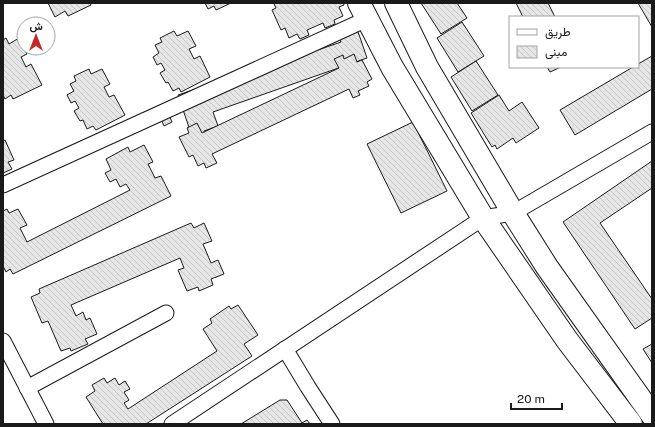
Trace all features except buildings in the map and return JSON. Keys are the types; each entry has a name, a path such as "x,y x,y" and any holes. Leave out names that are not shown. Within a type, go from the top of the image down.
{"main road":[{"path":"396,3 427,66 513,214 547,267 652,415"},
{"path":"363,11 392,66 483,218 567,340 631,424"}],"street":[{"path":"3,185 363,11"},
{"path":"172,424 483,218 513,214 652,132"},
{"path":"27,388 166,313"},
{"path":"3,341 46,424"},
{"path":"285,349 332,424"}]}
